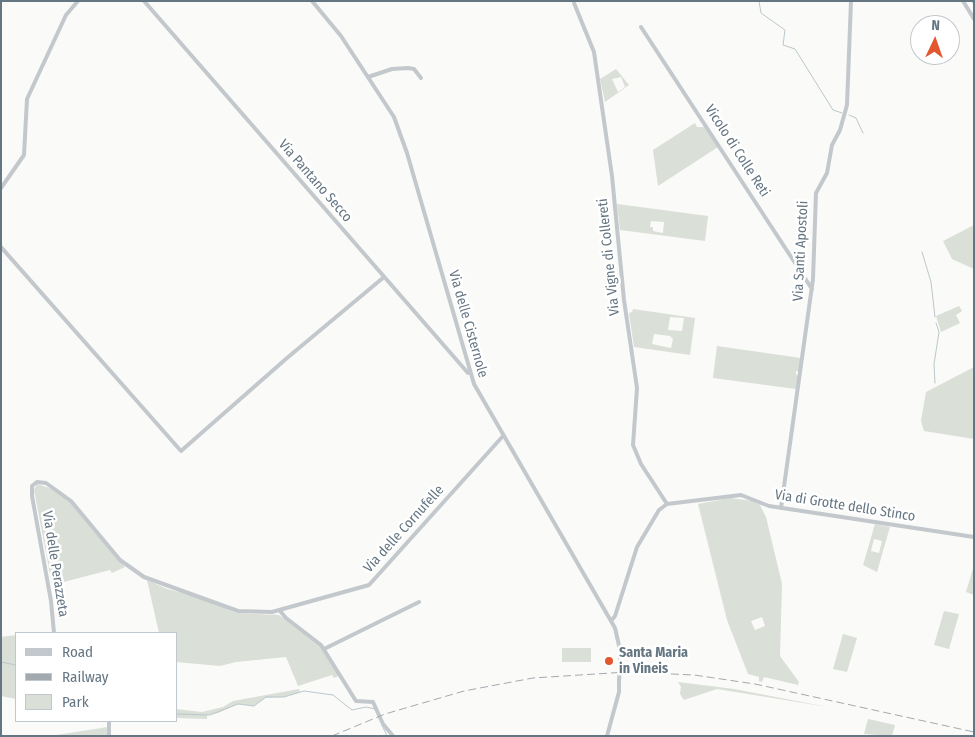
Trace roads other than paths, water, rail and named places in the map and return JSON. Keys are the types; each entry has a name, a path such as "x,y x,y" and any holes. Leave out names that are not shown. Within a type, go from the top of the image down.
{"street":[{"path":"1,188 24,155 27,99 66,14 78,1"},
{"name":"Via Pantano Secco","path":"144,1 470,375"},
{"name":"Via delle Cisternole","path":"312,1 341,36 394,117 404,145 470,375 618,635 620,666 618,692 607,736"},
{"name":"Via Santi Apostoli","path":"781,508 812,289 816,193 827,173 832,145 840,130 847,105 851,1"},
{"path":"963,1 974,19"},
{"name":"Via Vigne di Collereti","path":"574,3 594,52 612,176 624,300 637,388 633,445 640,464 667,504"},
{"name":"Vicolo di Colle Reti","path":"641,27 812,289"},
{"path":"368,76 392,69 408,68 414,70 422,78"},
{"path":"1,246 181,451 293,352 384,277"},
{"name":"Via delle Cornufelle","path":"32,498 32,486 37,482 45,483 59,492 77,507 120,560 151,581 238,611 280,611 369,585 503,436"},
{"name":"Via di Grotte dello Stinco","path":"667,504 741,496 769,506 974,537"},
{"name":"Via delle Perazzeta","path":"32,498 52,601 54,632"},
{"path":"611,620 615,616 637,547 659,510 667,504"},
{"path":"324,649 419,602"},
{"path":"280,611 324,649 356,701 373,702 383,724 393,736"},
{"path":"109,722 109,736"}],"waterway":[{"path":"759,1 761,13 785,30 783,45 795,49 833,110 842,113"},
{"path":"972,1 974,5"},
{"path":"849,115 856,118 863,133"},
{"path":"922,252 931,282 935,317"},
{"path":"935,383 934,364 939,332 936,323"},
{"path":"1,662 15,665"},
{"path":"178,714 210,715 238,704 254,706 266,697 284,697 304,691 333,695 352,710 366,707 375,709"},
{"path":"382,725 387,736"}],"railway":[{"path":"332,736 385,714 464,691 533,678 627,672 694,675 755,684 974,732"}],"place":[{"name":"Santa Maria in Vineis","path":"609,661"}]}
